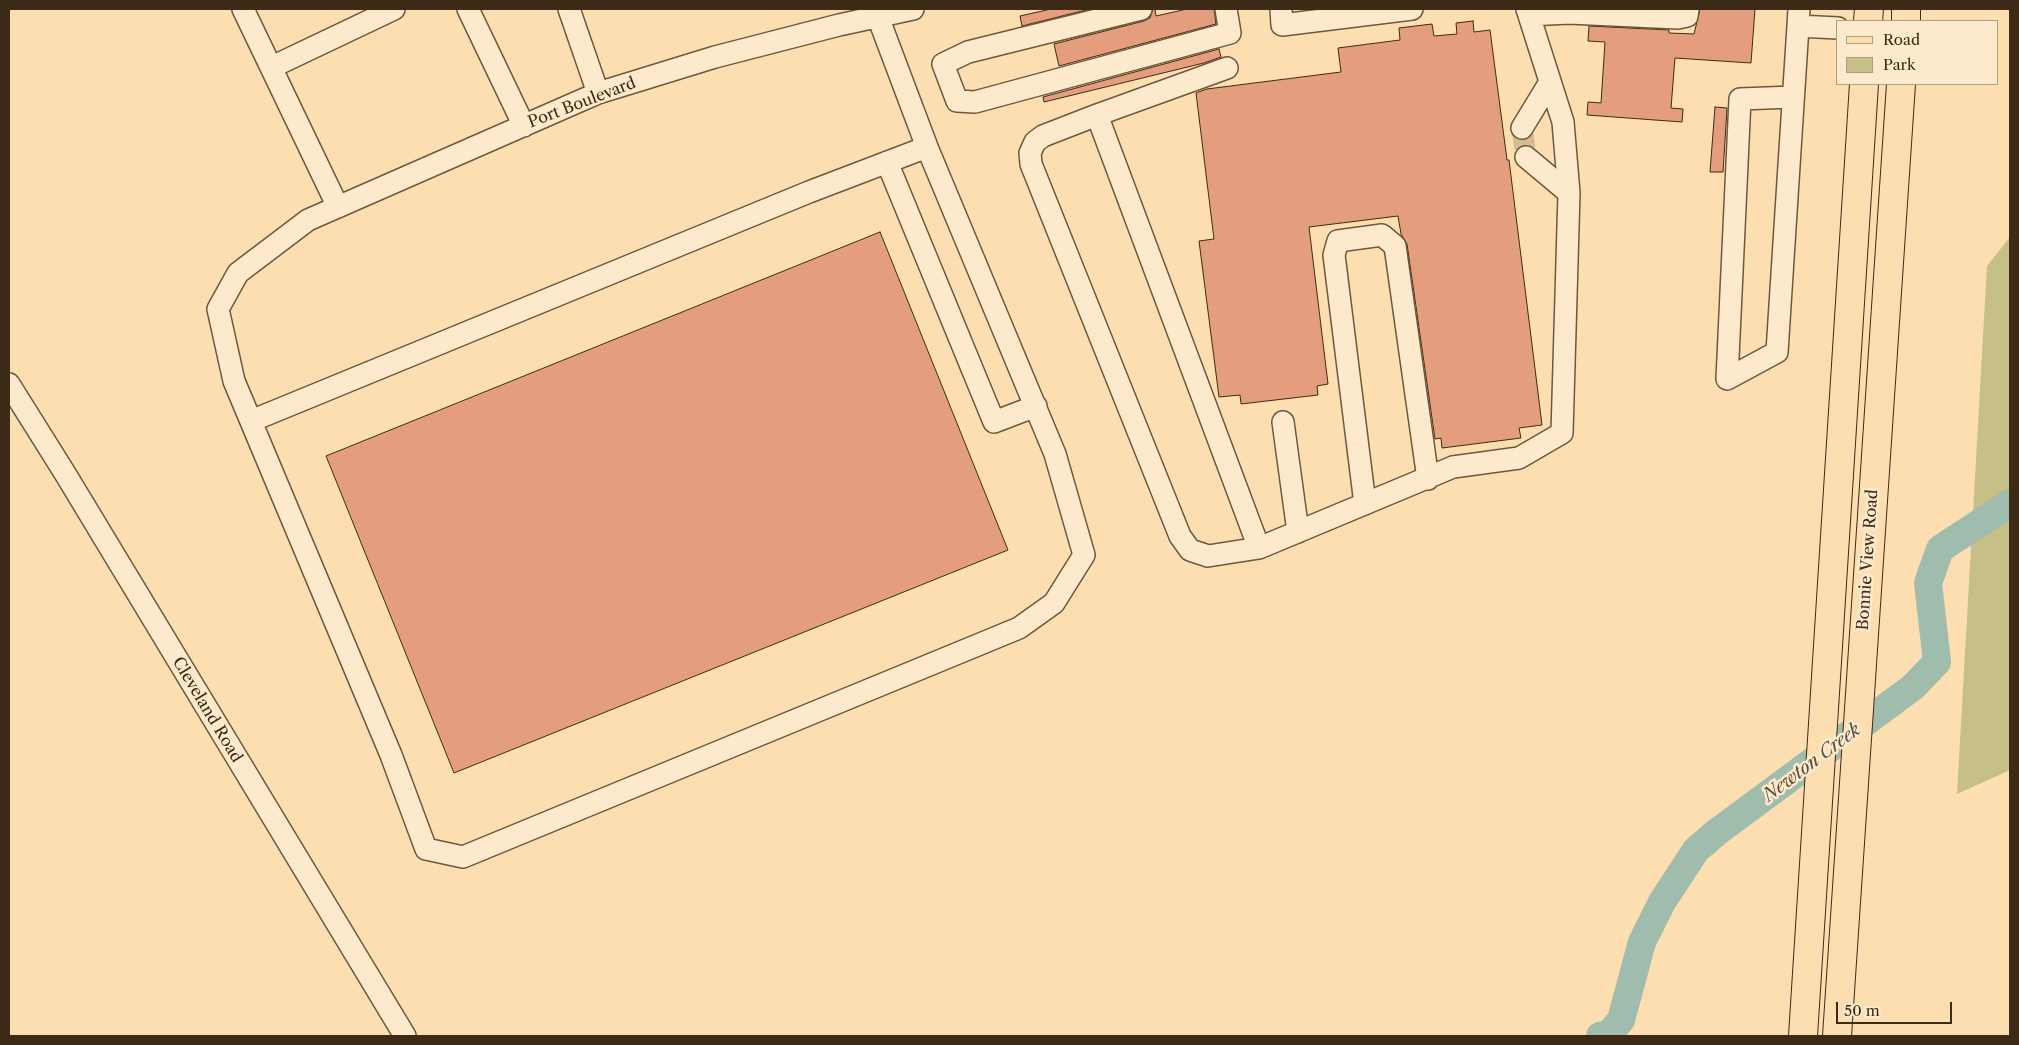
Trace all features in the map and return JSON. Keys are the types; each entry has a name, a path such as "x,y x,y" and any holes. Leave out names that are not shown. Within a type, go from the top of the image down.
{"main road":[{"name":"Bonnie View Road","path":"1803,1036 1864,85"},
{"name":"Bonnie View Road","path":"1837,1036 1901,85"}],"street":[{"path":"243,9 338,207"},
{"path":"272,67 394,9"},
{"path":"468,9 524,126"},
{"path":"570,9 598,93"},
{"name":"Port Boulevard","path":"913,9 839,25 716,57 598,93 308,220 238,273 218,309 234,381 390,755 426,849 464,857 1019,628 1054,604 1084,555 1055,454 1036,406"},
{"path":"1141,9 968,52 943,64 957,101 975,102 1230,33 1226,9"},
{"path":"1280,9 1282,25 1412,9"},
{"path":"1227,68 1043,136 1035,142 1030,153 1031,164 1180,536 1190,550 1208,556 1259,548 1453,467 1519,458 1562,433 1569,193 1563,122 1528,12 1678,18 1687,16 1688,9"},
{"path":"878,17 927,146 1036,406 994,422 887,162"},
{"path":"1793,97 1740,99 1727,379 1777,352 1793,97 1798,17 1836,27"},
{"path":"1522,128 1550,82"},
{"path":"1097,115 1259,548"},
{"path":"251,421 809,192 927,146"},
{"path":"1526,157 1569,193"},
{"path":"1365,504 1334,255 1338,241 1382,235 1395,246 1428,479"},
{"name":"Cleveland Road","path":"9,384 15,410 405,1036"},
{"path":"1283,422 1298,532"}],"green space":[{"path":"2010,237 2010,770 1957,794 1987,266"}],"building":[{"path":"1051,9 1090,9 1022,26 1020,16"},
{"path":"1153,9 1155,9 1156,16 1187,9 1214,9 1216,24 1059,66 1054,44 1144,21 1150,18"},
{"path":"1700,9 1755,9 1751,63 1675,58 1671,108 1683,109 1682,122 1587,115 1588,102 1601,103 1605,42 1588,41 1589,26 1669,30 1669,33 1694,34"},
{"path":"1473,21 1474,32 1490,30 1507,160 1509,160 1542,425 1519,428 1521,438 1442,448 1441,438 1435,439 1407,244 1401,234 1398,216 1309,227 1328,384 1317,386 1318,395 1241,404 1240,395 1219,397 1199,241 1214,239 1196,93 1207,89 1341,72 1338,48 1400,40 1399,28 1432,24 1434,36 1457,34 1456,23"},
{"path":"1219,49 1221,57 1204,63 1044,102 1043,97"},
{"path":"1715,107 1727,108 1723,172 1710,172"},
{"path":"880,232 1008,550 454,773 326,456"}],"waterway":[{"name":"Newton Creek","path":"1600,1036 1609,1034 1621,1020 1642,942 1662,902 1696,850 1717,832 1913,687 1937,662 1928,583 1940,549 2010,503"}],"tunnel":[{"path":"1522,128 1526,157"}]}
